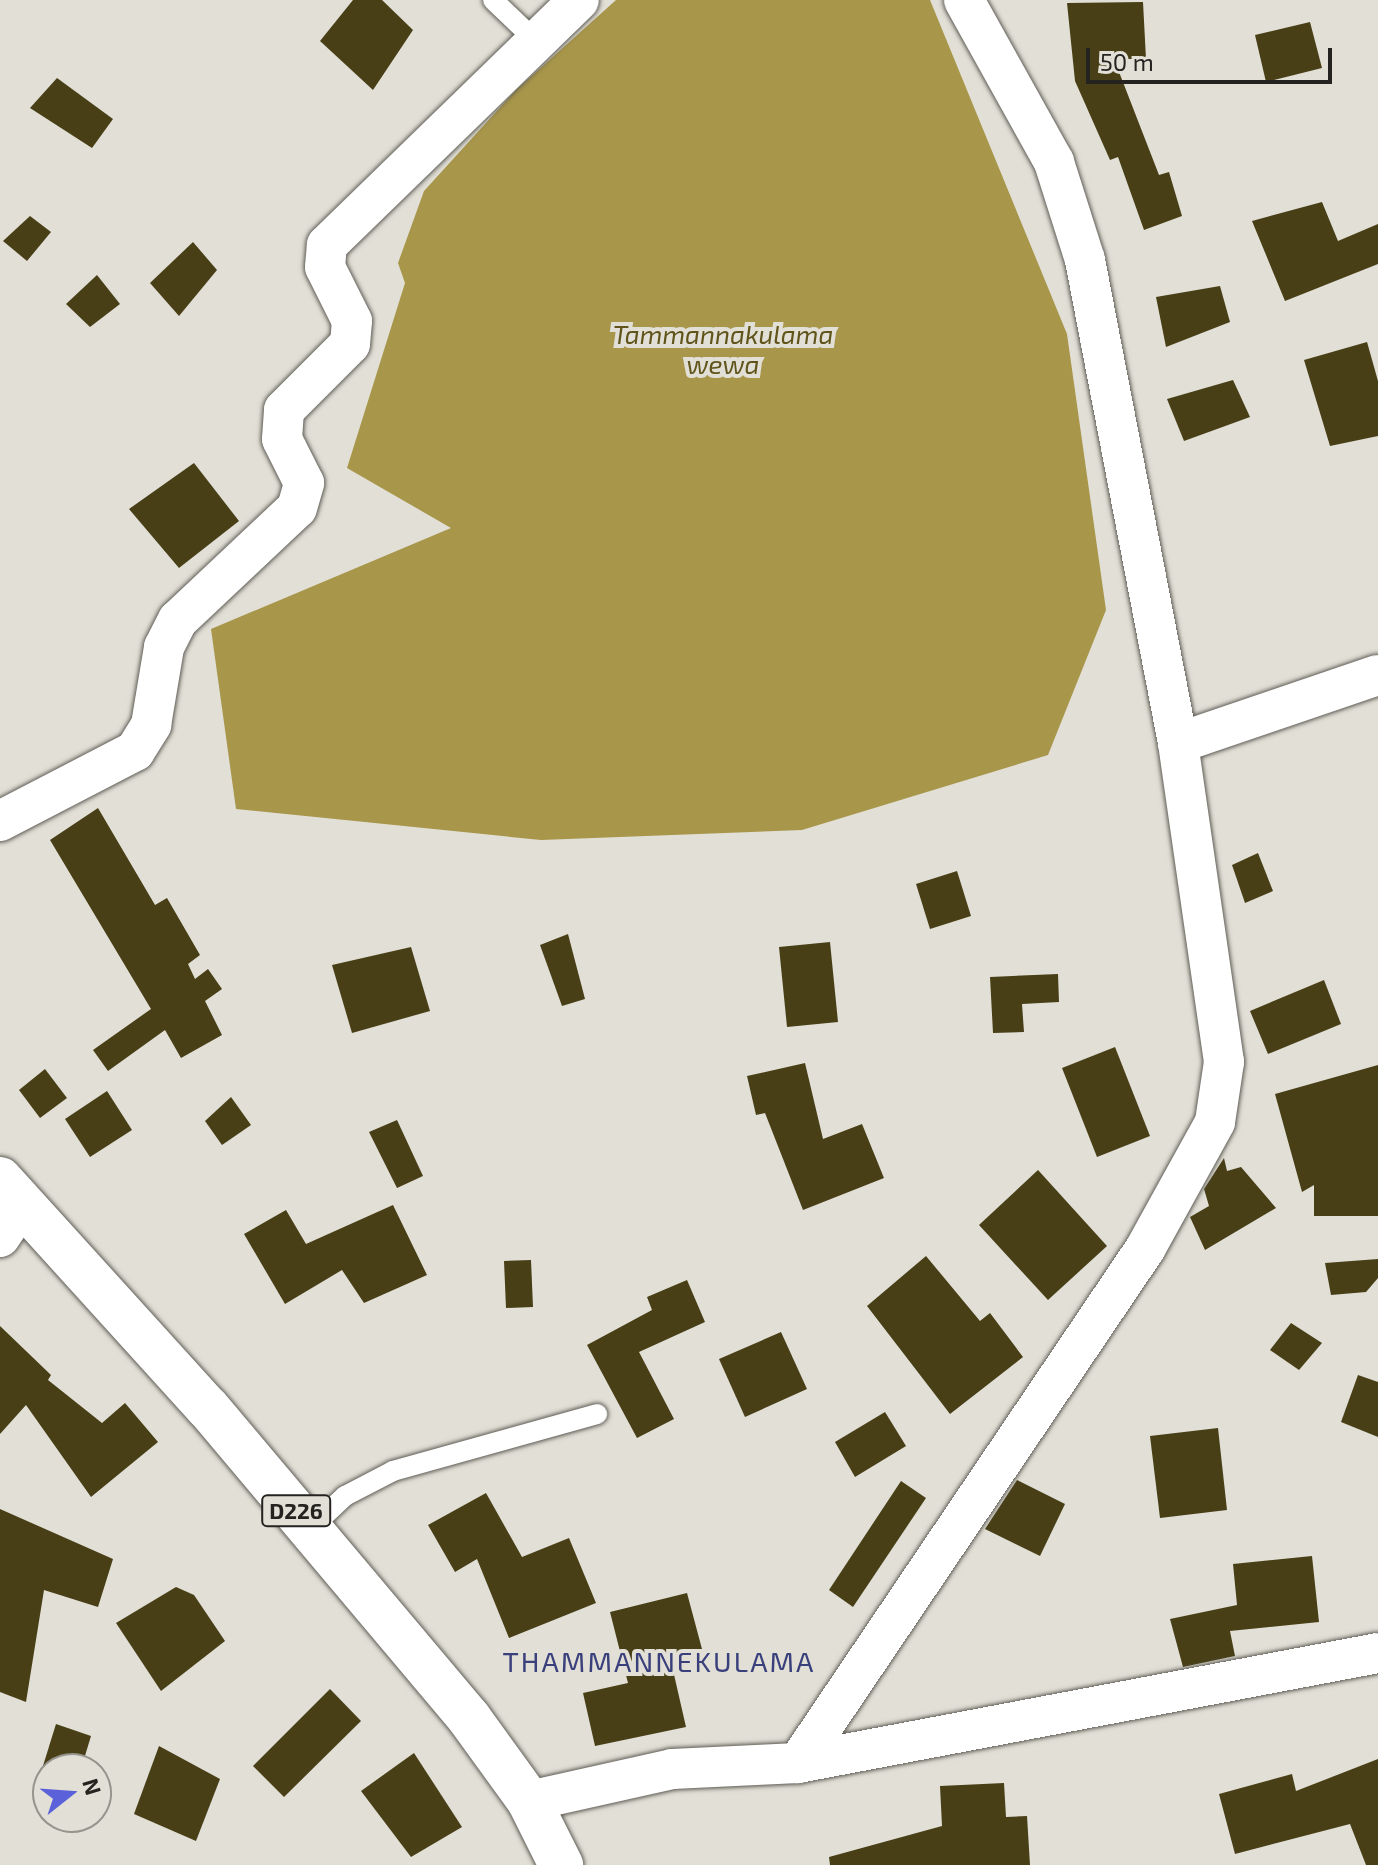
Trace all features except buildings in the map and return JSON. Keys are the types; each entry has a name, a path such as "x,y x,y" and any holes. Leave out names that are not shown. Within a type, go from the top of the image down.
{"main road":[{"name":"D226","path":"7,1207 311,1528 469,1718 529,1801 561,1865"}],"street":[{"path":"0,821 135,751 151,725 164,647 178,620 297,508 304,483 282,439 284,410 350,344 352,321 325,267 327,245 539,44 579,0"},
{"path":"798,1763 1145,1249 1215,1122 1224,1062 1178,743 1085,260 1054,162 964,0"},
{"path":"1178,743 1378,675"},
{"path":"529,1801 672,1769 798,1763 1378,1653"}],"lane":[{"path":"493,0 539,44"},
{"path":"311,1528 345,1496 393,1471 597,1414"}],"water":[{"name":"Tammannakulama wewa","path":"616,0 930,0 1067,334 1106,610 1048,755 802,830 541,840 236,809 211,629 451,528 347,468 405,283 398,263 424,191 516,90"}],"district":[{"name":"THAMMANNEKULAMA","path":"659,1661"}]}
